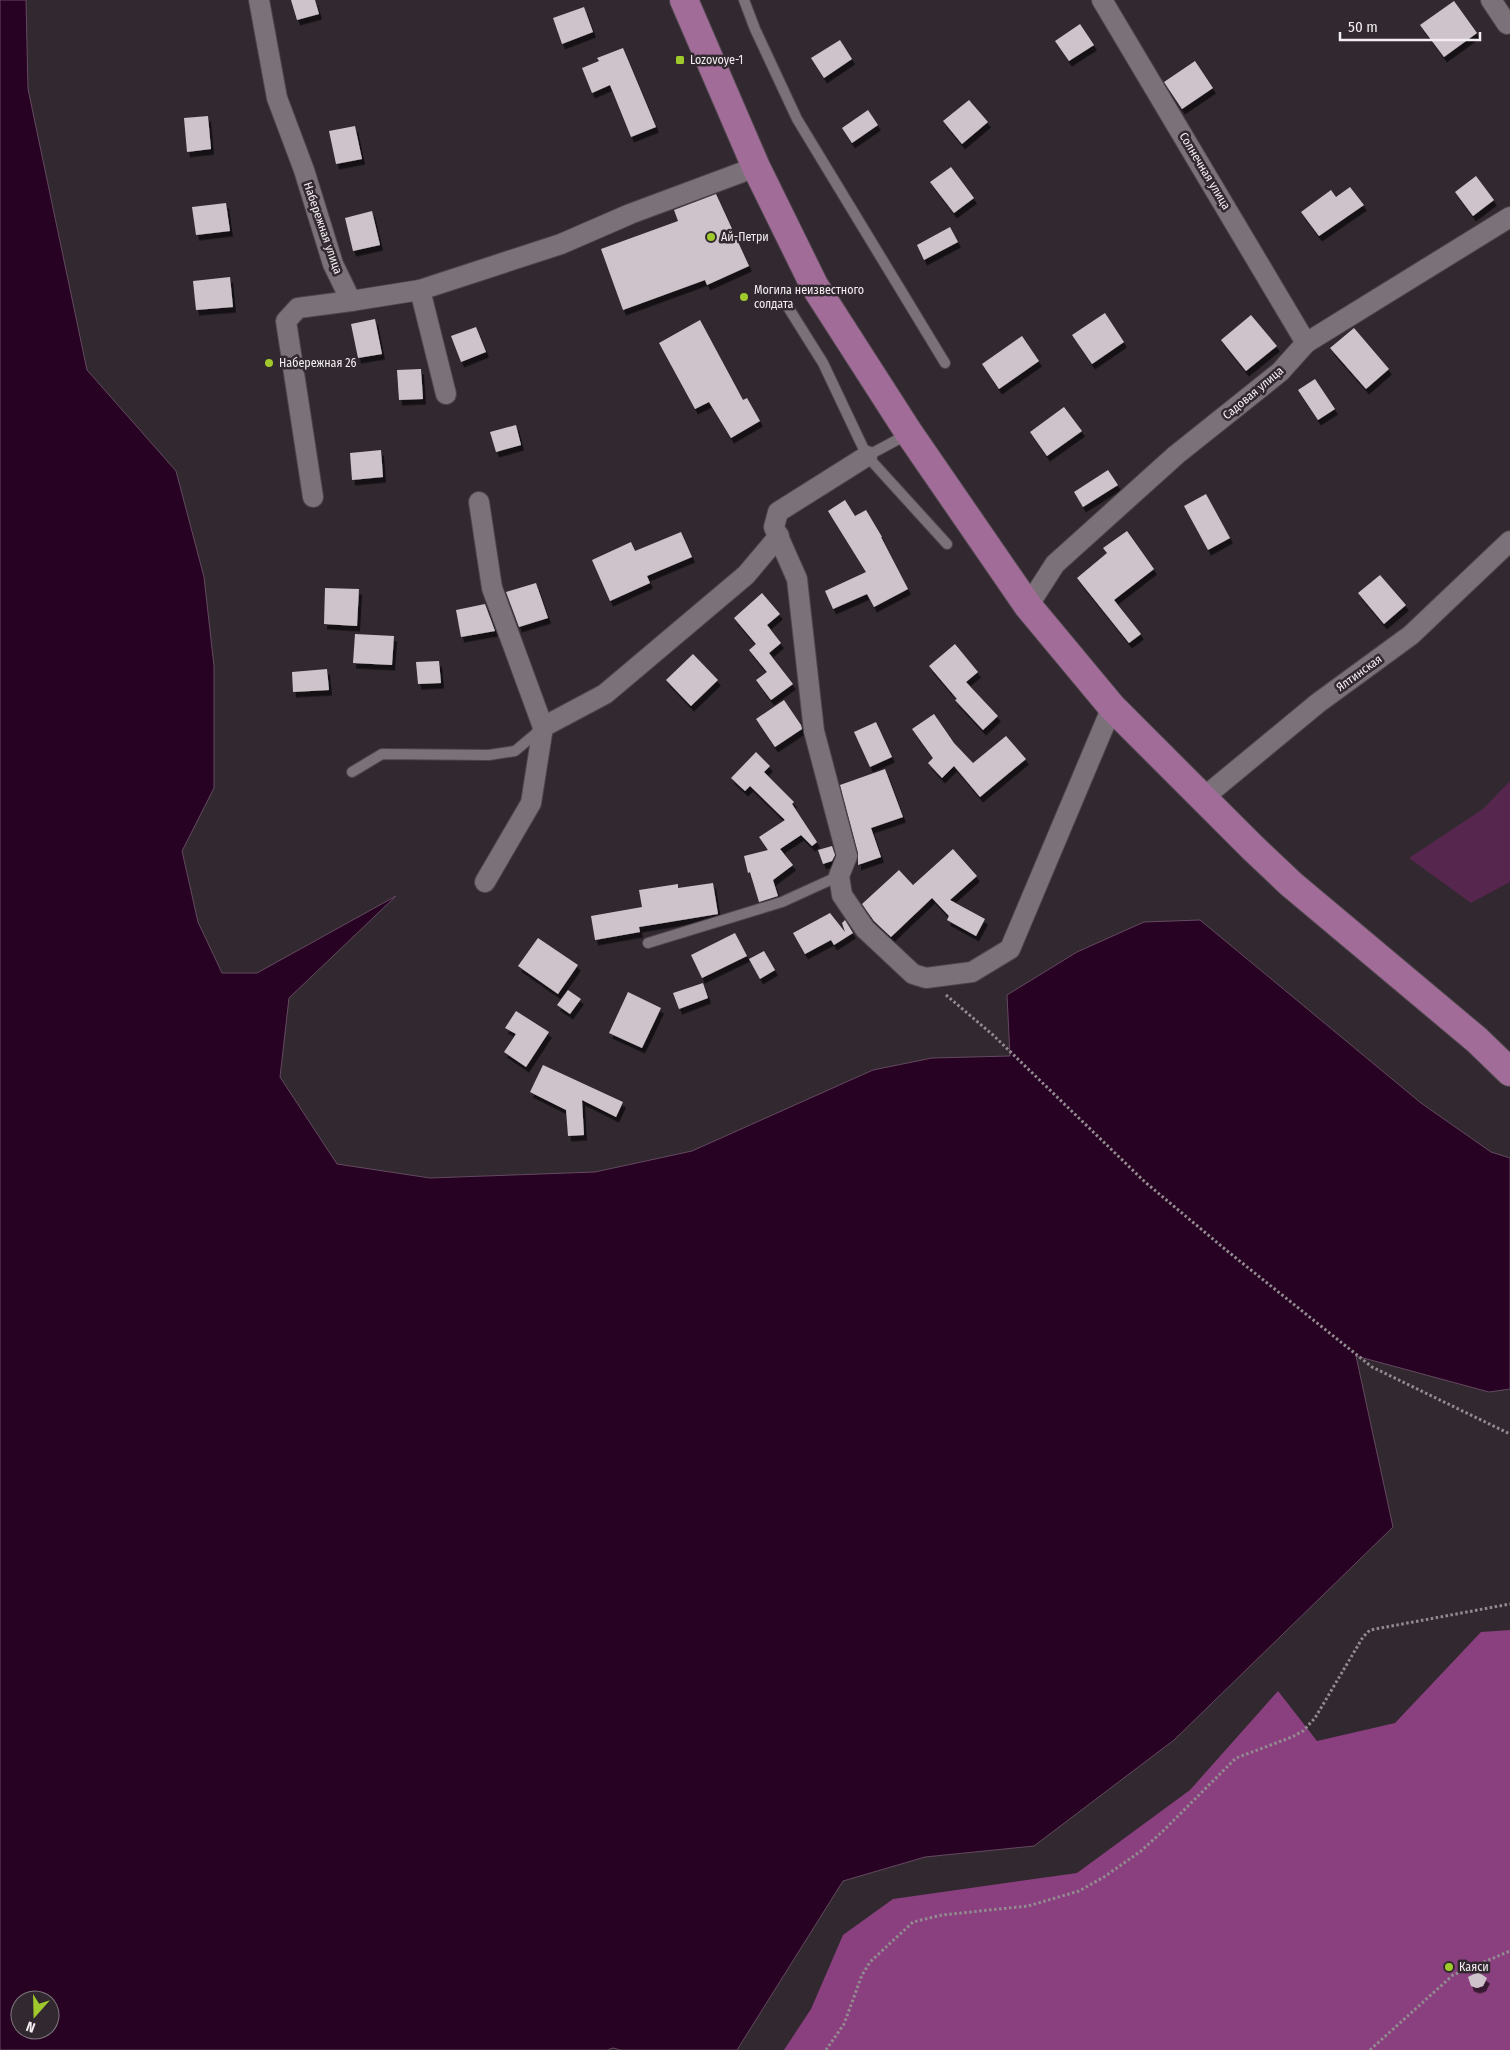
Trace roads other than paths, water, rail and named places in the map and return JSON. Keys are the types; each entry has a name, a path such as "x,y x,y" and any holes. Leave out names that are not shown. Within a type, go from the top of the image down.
{"main road":[{"path":"684,0 756,167 814,285 909,434 1028,606 1112,708 1291,884 1477,1040 1510,1072"}],"street":[{"name":"Набережная улица","path":"259,0 277,98 304,170 333,264 351,301"},
{"name":"Солнечная улица","path":"1102,0 1306,344"},
{"path":"1491,0 1507,24"},
{"path":"313,497 286,321 298,308 420,290 560,244 630,214 756,167"},
{"name":"Садовая улица","path":"1028,606 1055,564 1176,455 1280,372 1306,344 1510,217"},
{"path":"420,290 446,394"},
{"path":"867,456 778,512 774,527 797,579 814,731 847,856 839,876 842,895 865,929 914,974 926,978 972,972 1010,949 1112,708"},
{"path":"479,502 492,588 543,727 531,803 485,882"},
{"path":"543,727 605,694 746,575 779,536"},
{"name":"Ялтинская","path":"1203,798 1318,703 1412,635 1510,541"}],"lane":[{"path":"744,0 755,29 797,119 945,363"},
{"path":"786,304 823,363 867,456 947,544"},
{"path":"867,456 909,434"},
{"path":"352,772 382,754 489,755 515,751 543,727"},
{"path":"648,943 782,902 839,876"}],"place":[{"name":"Lozovoye-1","path":"680,60"},
{"name":"Ай-Петри","path":"711,237"},
{"name":"Могила неизвестного солдата","path":"744,297"},
{"name":"Набережная 26","path":"269,363"},
{"name":"Каяси","path":"1449,1967"}]}
